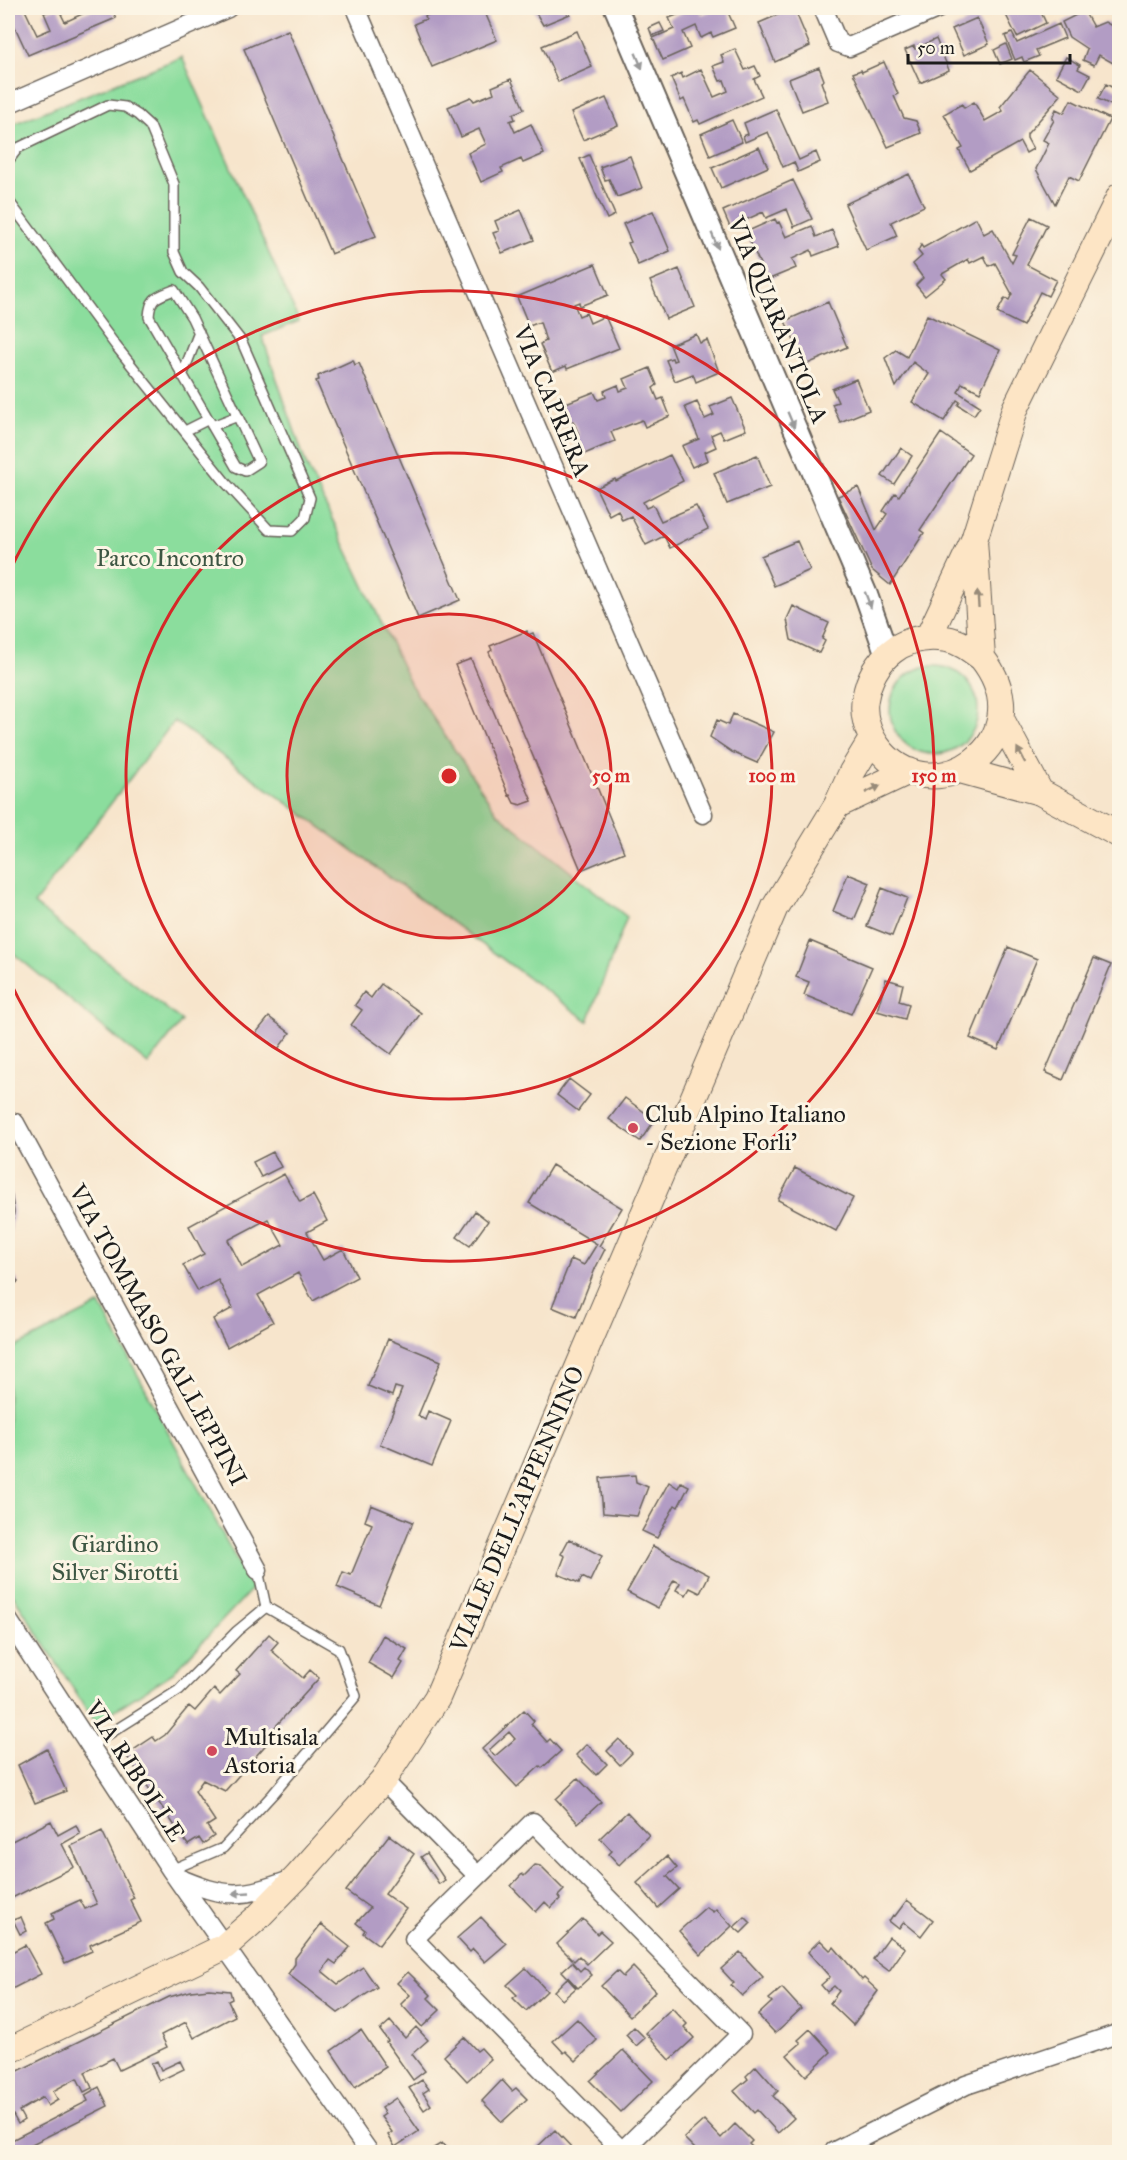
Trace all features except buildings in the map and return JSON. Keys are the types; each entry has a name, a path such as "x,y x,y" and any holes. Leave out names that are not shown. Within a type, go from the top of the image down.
{"main road":[{"path":"928,638 974,540 1015,409 1119,196"},
{"path":"974,540 982,658"},
{"path":"928,638 948,639 966,646 982,658 992,671 999,686 1002,702 1001,718 993,740 979,758 960,770 943,775 926,775 909,771 894,763 872,739 866,722 864,703 867,686 875,669 887,655 906,643 928,638"},
{"path":"1001,718 1040,792"},
{"name":"VIALE DELL'APPENNINO","path":"8,2051 224,1947 258,1917 297,1877 383,1780 436,1698 775,907 837,805 852,772 872,739"},
{"path":"960,770 1040,792 1119,835"},
{"path":"837,805 909,771"}],"street":[{"path":"8,104 228,8"},
{"name":"VIA CAPRERA","path":"356,8 703,814"},
{"name":"VIA QUARANTOLA","path":"616,8 866,595 887,655"},
{"path":"823,8 838,43 849,47 939,8"},
{"name":"VIA TOMMASO GALLEPPINI","path":"10,1120 258,1570"},
{"name":"VIA RIBOLLE","path":"8,1620 224,1947 369,2152"},
{"path":"383,1780 478,1876"},
{"path":"533,1822 741,2034 622,2151 414,1939 478,1876 533,1822"},
{"path":"174,1873 201,1888 225,1894 250,1893 297,1877"},
{"path":"833,2152 966,2085 1119,2033"}],"lane":[{"path":"8,161 18,148 108,105 125,107 150,126 174,184 174,252 183,272 199,287 242,342 310,498 305,518 292,531 269,530 226,483 116,346 8,200"},
{"path":"174,290 199,332 259,462 245,471 236,467 182,376 149,317 150,305 157,297 174,290"},
{"path":"182,376 199,332"},
{"path":"185,431 238,416"},
{"path":"174,1873 223,1848 273,1794 356,1696 339,1649 266,1607 258,1570"},
{"path":"90,1746 179,1690 237,1631 266,1607"}],"green space":[{"name":"Parco Incontro","path":"182,57 299,321 262,336 306,464 411,685 497,813 627,917 588,1021 174,721 34,904 182,1021 148,1064 8,949 8,126"},
{"path":"934,666 951,670 965,679 974,693 978,710 974,727 965,741 951,750 934,754 917,750 903,741 894,727 890,710 894,693 903,679 917,670"},
{"name":"Giardino Silver Sirotti","path":"100,1304 252,1589 173,1673 95,1723 8,1587 8,1351"}],"place":[{"name":"Club Alpino Italiano - Sezione Forli'","path":"633,1128"},
{"name":"Multisala Astoria","path":"212,1751"}]}
